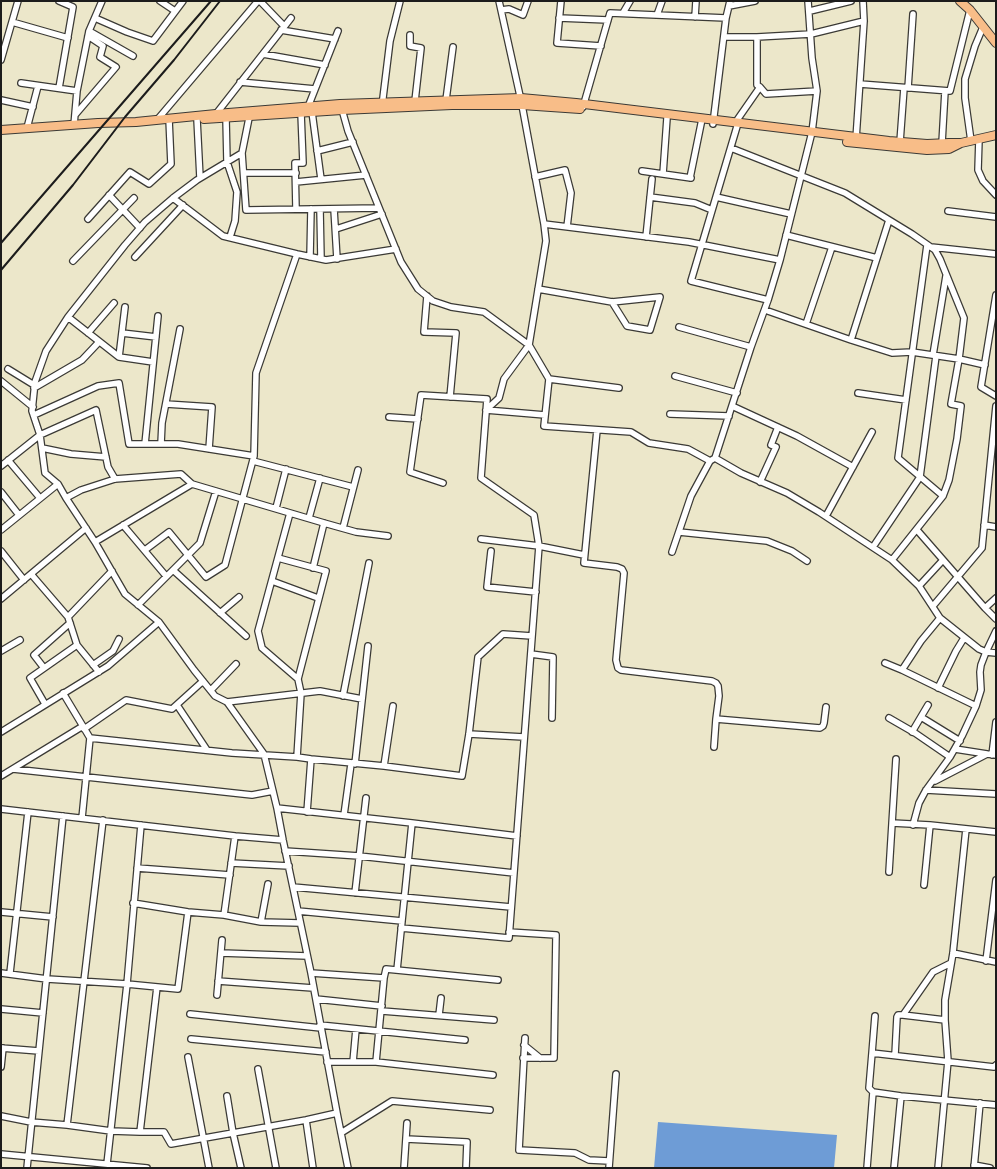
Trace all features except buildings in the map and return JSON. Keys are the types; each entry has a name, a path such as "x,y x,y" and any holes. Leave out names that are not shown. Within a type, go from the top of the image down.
{"main road":[{"path":"960,1 970,10 996,44"},
{"path":"966,1 970,10"},
{"path":"382,105 446,100 522,102 584,107 701,121"},
{"path":"171,119 226,118 250,114 382,105 522,102"},
{"path":"584,107 667,118 737,124 927,150 949,149 975,140 996,136"},
{"path":"1,130 171,119 216,114 301,113 310,109"},
{"path":"856,140 961,144"}],"street":[{"path":"1,60 4,40 18,1"},
{"path":"59,1 73,7 59,88"},
{"path":"74,124 77,91 88,34 102,1"},
{"path":"160,1 175,11"},
{"path":"95,18 153,41 183,1"},
{"path":"157,120 259,1 283,28 335,39"},
{"path":"382,105 390,41 400,1"},
{"path":"486,410 499,398 504,379 529,345 546,241 522,102 499,1"},
{"path":"501,10 509,9 523,15 528,1"},
{"path":"561,1 557,43 601,46"},
{"path":"623,13 630,1"},
{"path":"657,15 662,1"},
{"path":"695,17 696,1"},
{"path":"713,122 729,3 755,1"},
{"path":"672,552 691,496 712,459 729,416 765,310 780,260 811,135 817,91 812,58 808,1"},
{"path":"810,11 851,1"},
{"path":"856,140 864,22 863,1"},
{"path":"860,84 950,91 970,10"},
{"path":"584,107 610,14 726,18"},
{"path":"900,142 913,14"},
{"path":"216,114 291,18"},
{"path":"560,18 608,20"},
{"path":"12,22 68,38"},
{"path":"724,37 757,38 811,34 864,22"},
{"path":"983,27 965,79 965,98 975,140 978,170 983,181 996,195"},
{"path":"321,179 310,109 315,89 338,31"},
{"path":"88,34 133,56"},
{"path":"75,115 116,67 100,57 103,46 88,34"},
{"path":"410,35 410,46 421,48 415,101"},
{"path":"757,38 757,85 766,94 817,91"},
{"path":"446,100 453,47"},
{"path":"263,54 325,65"},
{"path":"240,82 315,89"},
{"path":"22,83 77,91"},
{"path":"27,128 38,86"},
{"path":"760,87 737,124 691,281 768,300"},
{"path":"942,143 945,91"},
{"path":"1,100 32,108"},
{"path":"341,107 401,262 418,289 433,301 451,307 484,312 529,345 549,379 544,426 631,432 649,442 688,449 787,493 826,516 892,560 919,586 940,618 979,649 996,653"},
{"path":"296,209 295,163 303,163 301,113"},
{"path":"250,114 242,153 246,210 334,209 381,211"},
{"path":"226,118 227,162 237,192 235,221 230,237"},
{"path":"663,174 667,118"},
{"path":"88,219 130,172 149,184 171,164 171,119"},
{"path":"197,119 200,178"},
{"path":"642,171 692,178 701,121"},
{"path":"317,151 353,142"},
{"path":"731,148 845,193 935,250 964,318 959,359 950,404 961,406 949,480 943,496 892,560"},
{"path":"242,153 200,178 173,198 140,228 125,245 68,317 46,351 34,387 32,407 40,435 45,473 58,484 125,594 158,622 215,696 227,702 264,754 278,808 348,1168"},
{"path":"535,177 565,170 571,193 567,227"},
{"path":"244,173 296,173"},
{"path":"296,182 366,175"},
{"path":"646,237 652,179"},
{"path":"109,195 140,228"},
{"path":"650,197 695,203 712,210"},
{"path":"716,197 791,214"},
{"path":"73,261 134,198"},
{"path":"173,198 223,236 297,254 326,260 396,250"},
{"path":"135,257 183,205"},
{"path":"310,257 311,209"},
{"path":"320,209 321,259"},
{"path":"334,209 338,259"},
{"path":"336,229 381,211"},
{"path":"948,211 996,217"},
{"path":"851,340 889,220"},
{"path":"544,224 702,245 780,260"},
{"path":"786,235 878,258"},
{"path":"806,324 832,246"},
{"path":"928,246 996,254"},
{"path":"928,246 898,458 943,496"},
{"path":"144,550 169,532 206,577 225,566 254,458 256,373 297,254"},
{"path":"873,548 920,477 946,274"},
{"path":"538,290 612,302 660,297 650,330 627,326 612,302"},
{"path":"427,296 424,332 456,333 450,397"},
{"path":"996,297 993,329 981,387 996,396"},
{"path":"88,333 114,303"},
{"path":"119,357 125,307"},
{"path":"765,310 892,353 912,352 985,365"},
{"path":"145,444 158,316"},
{"path":"68,317 119,357 153,362"},
{"path":"679,327 751,347"},
{"path":"161,444 162,423 180,329"},
{"path":"122,333 156,337"},
{"path":"34,387 82,360 99,342"},
{"path":"8,369 34,387"},
{"path":"675,376 737,393"},
{"path":"549,379 619,388"},
{"path":"1,381 32,407"},
{"path":"34,415 98,386 119,382 129,444 178,444 209,449 254,458 286,469 353,487"},
{"path":"858,393 906,400"},
{"path":"401,928 509,938 539,546 534,515 481,478 487,399 421,395 410,472 443,482"},
{"path":"166,404 212,407 209,449"},
{"path":"732,406 797,436 853,467"},
{"path":"933,606 982,548 996,406"},
{"path":"1,466 40,435 96,410 108,467 115,479"},
{"path":"486,410 545,415"},
{"path":"670,414 729,416"},
{"path":"389,417 418,419"},
{"path":"760,482 776,447 771,445 778,427"},
{"path":"597,430 584,563 617,567 622,569 624,573 616,660 618,668 621,670 716,683 719,696 714,748"},
{"path":"826,516 872,432"},
{"path":"42,448 71,454 106,457"},
{"path":"8,460 40,498"},
{"path":"276,508 286,469"},
{"path":"343,528 358,470"},
{"path":"66,498 81,490 115,479 181,474 192,484 356,532 388,536"},
{"path":"308,518 320,478"},
{"path":"1,530 58,484"},
{"path":"95,542 192,484"},
{"path":"138,605 200,543 216,491"},
{"path":"1,492 19,516"},
{"path":"290,513 258,631 262,648 298,679"},
{"path":"313,568 324,523"},
{"path":"984,524 996,527"},
{"path":"124,525 166,576"},
{"path":"1,599 86,528"},
{"path":"917,530 996,619"},
{"path":"679,532 767,541 792,551 807,561"},
{"path":"481,539 539,546 584,555"},
{"path":"1,551 24,580"},
{"path":"491,551 487,587 536,592"},
{"path":"278,558 326,571 298,679 301,693 297,756"},
{"path":"919,586 943,560"},
{"path":"343,696 368,563"},
{"path":"172,570 246,636"},
{"path":"44,668 34,655 69,620 112,571"},
{"path":"31,574 69,620 77,645 99,672"},
{"path":"272,581 318,598"},
{"path":"220,613 239,597"},
{"path":"985,608 996,598"},
{"path":"902,670 921,641 940,618"},
{"path":"2,729 108,666 158,622"},
{"path":"913,825 926,790 960,741 976,706 980,694 980,672 986,652 996,631"},
{"path":"90,738 232,753 297,756 462,776 478,657 503,634 532,636"},
{"path":"938,688 964,638"},
{"path":"93,665 113,651 119,639"},
{"path":"1,651 20,640"},
{"path":"45,704 30,678 77,645"},
{"path":"344,816 353,764 368,646"},
{"path":"531,654 554,657 552,718"},
{"path":"885,663 976,706"},
{"path":"211,690 236,664"},
{"path":"1,776 126,700 172,709 203,681"},
{"path":"227,702 320,691 362,699"},
{"path":"64,693 90,738 82,818"},
{"path":"177,705 207,750"},
{"path":"912,732 928,705"},
{"path":"384,766 393,706"},
{"path":"716,719 822,728 826,707"},
{"path":"921,717 960,741"},
{"path":"889,718 950,757"},
{"path":"992,755 996,722"},
{"path":"469,734 524,737"},
{"path":"955,748 992,755"},
{"path":"932,782 992,755"},
{"path":"307,812 311,759"},
{"path":"889,872 896,759"},
{"path":"14,769 252,795 273,792"},
{"path":"926,790 996,794"},
{"path":"355,893 366,798"},
{"path":"278,808 516,836"},
{"path":"1,809 283,840"},
{"path":"10,973 28,812"},
{"path":"27,1168 63,816"},
{"path":"67,1124 103,820"},
{"path":"397,970 412,823"},
{"path":"892,823 996,832"},
{"path":"107,1164 127,984 141,825"},
{"path":"924,885 930,825"},
{"path":"938,1168 948,1061 945,1000 953,953 966,829"},
{"path":"224,915 235,836"},
{"path":"285,851 408,860 514,873"},
{"path":"231,863 289,866"},
{"path":"137,868 230,875"},
{"path":"986,960 996,880"},
{"path":"261,922 268,884"},
{"path":"293,887 511,907"},
{"path":"134,903 261,922 300,923"},
{"path":"298,911 402,920"},
{"path":"1,912 53,917"},
{"path":"1,972 47,978 178,989 188,912"},
{"path":"509,932 556,936 554,1058 523,1058"},
{"path":"217,995 222,940"},
{"path":"221,953 307,956"},
{"path":"953,953 996,962"},
{"path":"903,1015 933,972 951,963"},
{"path":"376,1062 386,969 498,980"},
{"path":"311,973 384,978"},
{"path":"218,981 313,988"},
{"path":"140,1132 157,987"},
{"path":"439,1016 441,998"},
{"path":"316,1000 439,1016 494,1020"},
{"path":"1,1009 43,1012"},
{"path":"190,1014 465,1040"},
{"path":"895,1055 898,1015 945,1020"},
{"path":"867,1168 872,1092 869,1088 876,1016"},
{"path":"353,1062 356,1029"},
{"path":"191,1039 326,1052"},
{"path":"540,1058 525,1042 518,1150 574,1153 589,1160 609,1161"},
{"path":"1,1067 2,1048 39,1051"},
{"path":"872,1052 995,1068"},
{"path":"188,1057 209,1168"},
{"path":"327,1062 376,1062 493,1075"},
{"path":"258,1069 276,1168"},
{"path":"609,1168 616,1074"},
{"path":"872,1092 996,1105"},
{"path":"227,1096 241,1168"},
{"path":"894,1168 901,1096"},
{"path":"341,1133 392,1101 490,1110"},
{"path":"980,1104 974,1167 990,1168"},
{"path":"1,1116 31,1122 67,1124 111,1130 164,1132 171,1144 337,1113"},
{"path":"306,1120 313,1168"},
{"path":"404,1168 407,1123"},
{"path":"406,1139 467,1142 466,1168"},
{"path":"1,1154 71,1164 107,1164 145,1168"}],"water":[{"path":"658,1122 837,1135 834,1168 654,1168"}],"railway":[{"path":"1,243 211,1"},
{"path":"1,270 73,185 125,117 174,60 220,1"}]}
